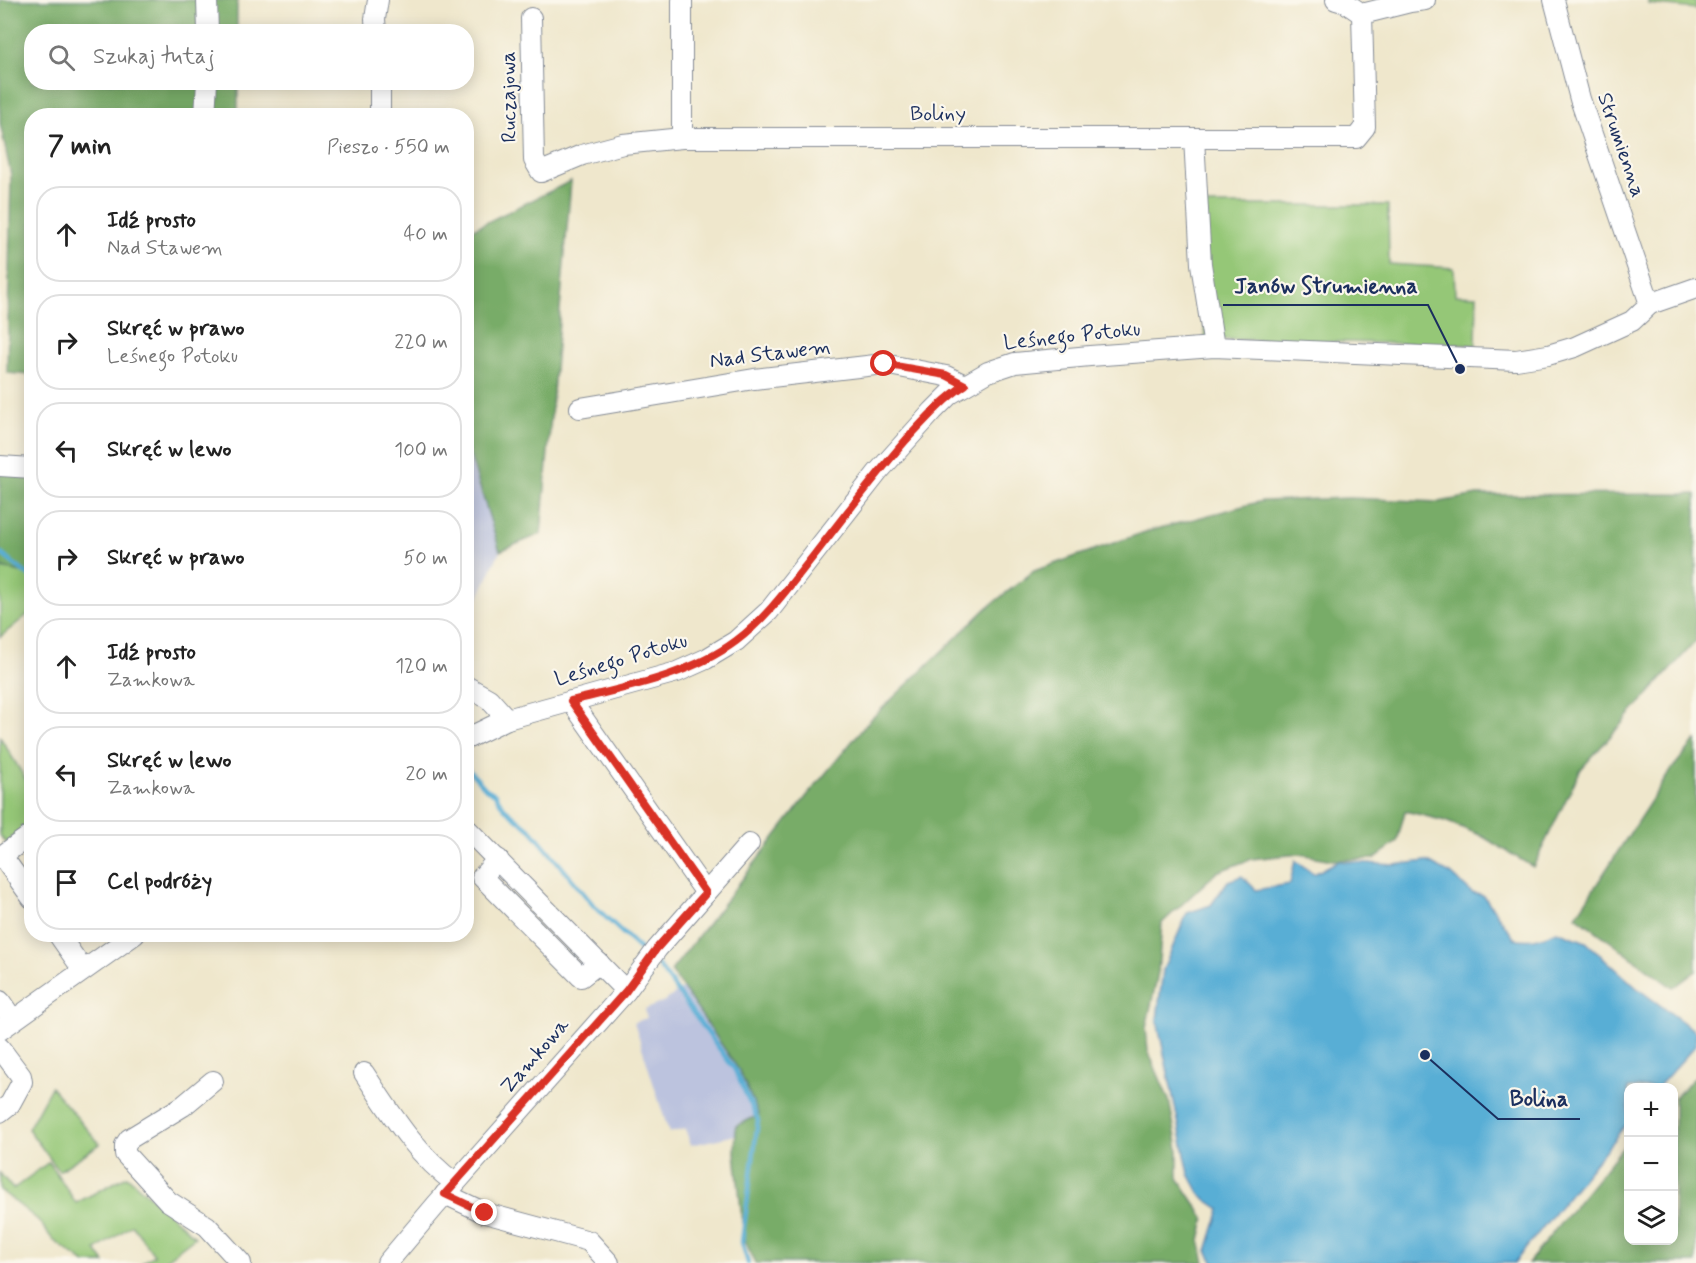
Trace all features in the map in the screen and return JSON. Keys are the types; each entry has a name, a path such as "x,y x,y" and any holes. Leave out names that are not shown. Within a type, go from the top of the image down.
{"street":[{"path":"207,0 208,24"},
{"path":"375,24 378,0"},
{"path":"682,0 682,138"},
{"path":"1336,0 1346,3 1362,14 1393,3 1425,0"},
{"name":"Strumienna","path":"1554,0 1580,99 1650,304"},
{"name":"Boliny","path":"541,172 582,155 623,144 682,138 1356,138 1365,127 1362,14"},
{"name":"Ruczajowa","path":"531,18 534,160 541,172"},
{"path":"205,108 207,90"},
{"path":"380,90 380,108"},
{"path":"1194,138 1200,264 1214,347"},
{"name":"Leśnego Potoku","path":"474,735 507,719 677,672 706,659 736,641 769,611 878,472 925,419 951,394 988,372 1015,363 1214,347 1516,360 1548,355 1607,334 1632,321 1650,304 1696,288"},
{"name":"Nad Stawem","path":"580,408 754,379 884,364 946,375 965,385"},
{"path":"0,466 24,468"},
{"path":"474,691 489,699 507,719"},
{"path":"571,701 706,893"},
{"path":"474,836 626,991"},
{"path":"24,840 1,857 24,887"},
{"name":"Zamkowa","path":"387,1263 450,1188 626,991 657,948 749,844"},
{"path":"64,942 83,970"},
{"path":"0,1001 7,1025 123,942"},
{"path":"0,1048 21,1076 22,1082 10,1104 0,1112"},
{"path":"363,1073 397,1123 438,1170 450,1188 485,1213 589,1241 609,1263"},
{"path":"213,1081 183,1106 129,1139 124,1145 124,1154 168,1201 207,1226 241,1263"}],"shaded area":[{"path":"474,471 500,551 474,608"},
{"path":"683,988 739,1070 759,1115 736,1126 736,1135 691,1145 685,1129 669,1133 634,1022 647,1018 644,1010 665,1001"}],"green space":[{"path":"0,0 237,0 237,24 24,24 24,90 238,90 238,108 24,108 24,374 7,373 11,175 0,123"},
{"path":"1648,0 1696,0 1696,9 1648,4"},
{"path":"571,181 541,534 500,551 474,468 474,229"},
{"path":"1204,205 1388,205 1389,264 1454,268 1455,295 1477,296 1476,345 1205,339"},
{"path":"0,461 24,463 24,572 0,567"},
{"path":"1696,494 1696,641 1581,769 1533,867 1480,835 1445,821 1405,811 1397,842 1374,859 1332,860 1300,854 1251,859 1217,872 1162,923 1158,973 1146,1028 1148,1051 1169,1100 1178,1149 1178,1178 1205,1219 1200,1240 1205,1263 755,1263 744,1238 735,1153 736,1126 759,1115 739,1070 671,971 806,797 869,721 988,607 1034,571 1145,532 1262,501 1350,498 1439,502 1477,495"},
{"path":"0,568 24,572 24,618 0,637"},
{"path":"0,737 24,776 24,831 6,844 0,835"},
{"path":"1696,740 1696,971 1673,988 1576,916 1671,770"},
{"path":"1696,1076 1696,1263 1528,1263 1624,1146 1624,1245 1678,1245 1678,1094"},
{"path":"51,1087 100,1144 59,1171 28,1129"},
{"path":"49,1162 76,1203 127,1176 195,1237 161,1263 142,1263 154,1255 132,1225 96,1250 105,1263 85,1263 53,1240 38,1220 0,1190 0,1173 13,1189"}],"water":[{"path":"1295,860 1314,874 1338,861 1394,865 1426,861 1451,874 1472,893 1484,896 1514,938 1536,939 1557,931 1586,942 1637,988 1696,1032 1696,1045 1662,1083 1624,1083 1624,1127 1514,1263 1214,1263 1207,1251 1220,1209 1201,1196 1189,1174 1157,1020 1163,970 1187,913 1211,905 1228,881 1242,876 1256,890 1290,884"}],"waterway":[{"path":"0,553 24,572"},
{"path":"474,776 486,789 495,794 504,808 532,831 594,906 644,953"},
{"path":"658,965 735,1070 758,1120 742,1242 748,1263"}],"place":[{"name":"Janów Strumienna","path":"1460,369"},
{"name":"Bolina","path":"1425,1055"}],"route":[{"path":"485,1213 445,1194 626,991 657,948 706,893 571,701 677,672 706,659 736,641 769,611 878,472 933,411 951,394 965,385 946,375 884,364"}]}
